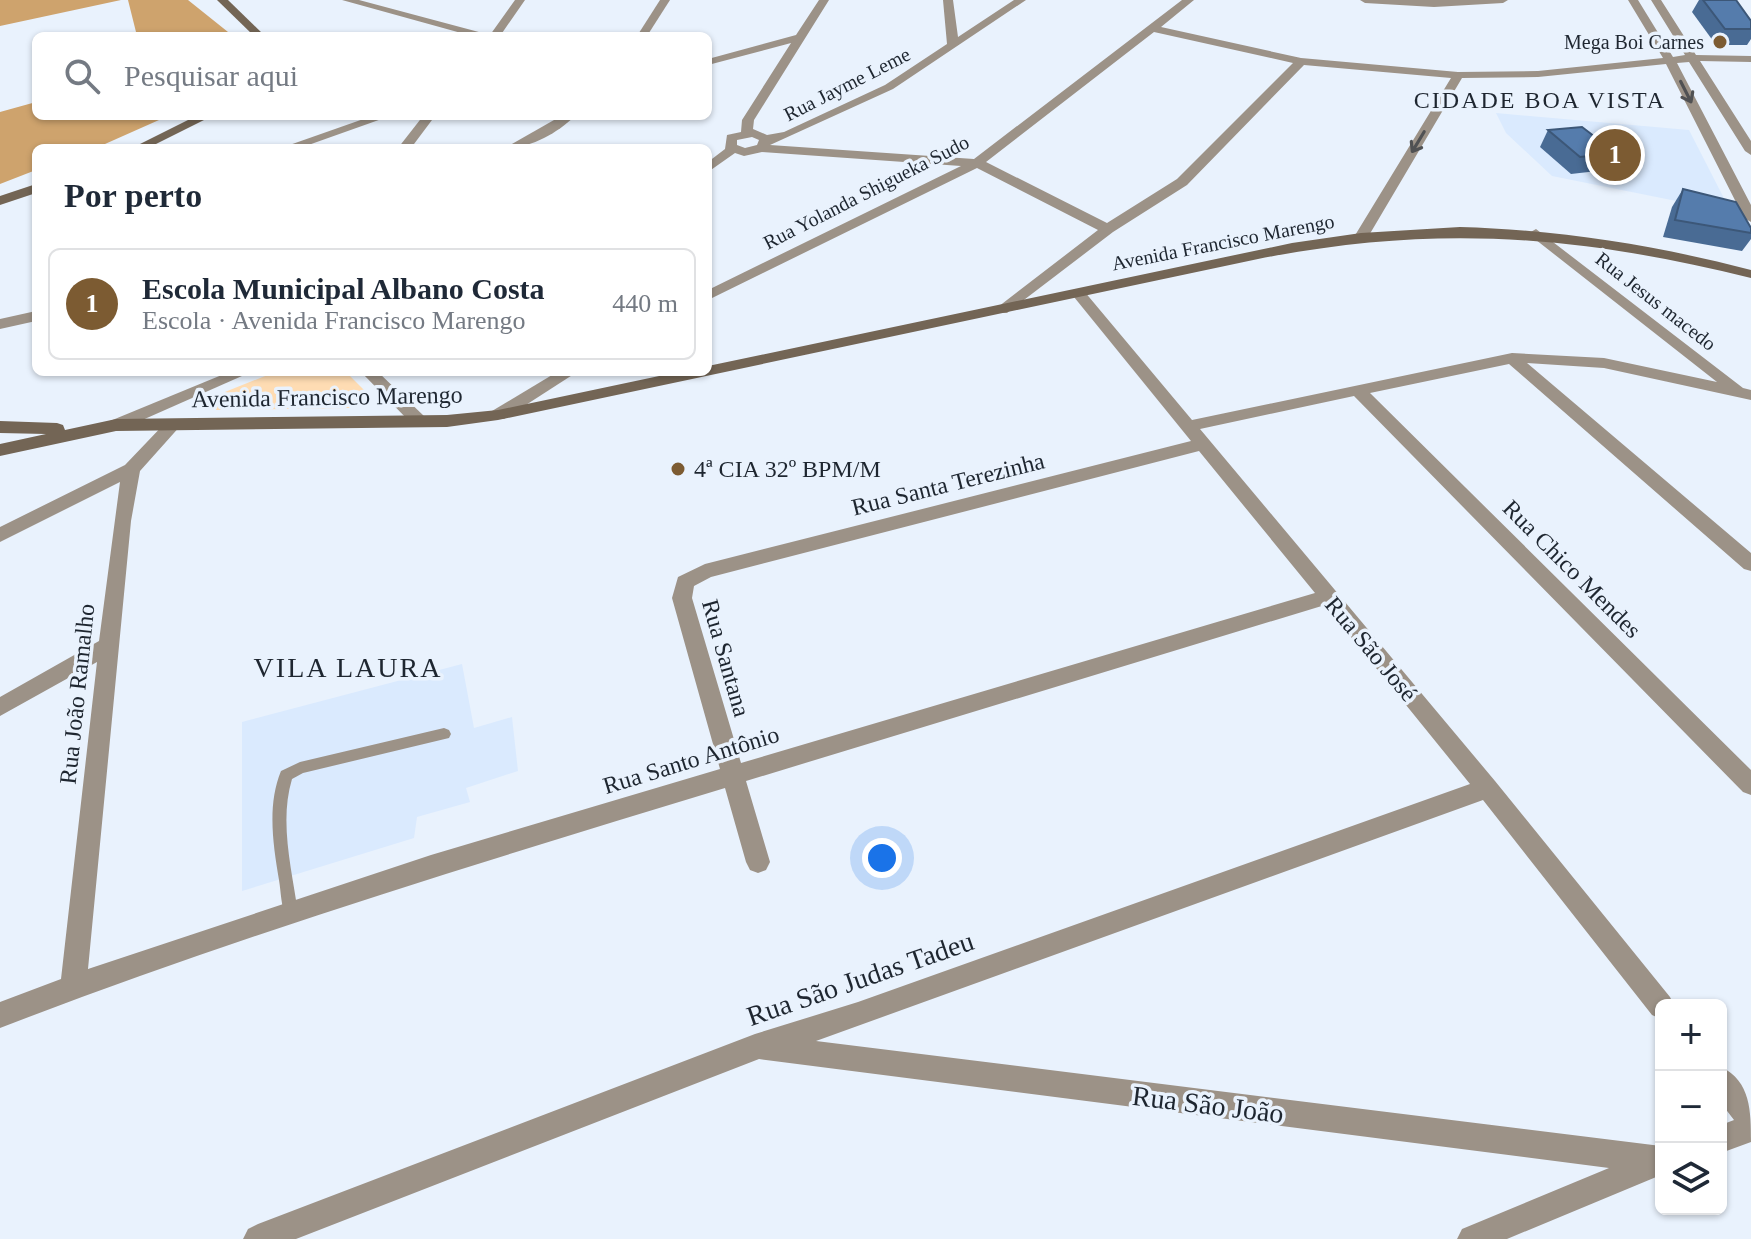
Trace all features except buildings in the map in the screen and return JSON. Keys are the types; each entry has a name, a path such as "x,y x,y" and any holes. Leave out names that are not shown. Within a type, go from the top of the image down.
{"main road":[{"path":"222,0 256,32"},
{"path":"146,144 198,120"},
{"path":"0,201 32,189"},
{"name":"Avenida Francisco Marengo","path":"712,370 1259,254 1361,237 1453,231 1536,233 1657,251 1751,274"},
{"name":"Avenida Francisco Marengo","path":"0,450 81,430 116,425 419,421 498,415 650,377"},
{"path":"0,427 81,430"}],"street":[{"path":"497,32 520,0"},
{"path":"645,32 665,0"},
{"path":"747,133 748,120 797,38 824,0"},
{"path":"948,0 953,45"},
{"name":"Rua Jayme Leme","path":"764,144 889,87 1021,0"},
{"name":"Rua Yolanda Shigueka Sudo","path":"712,294 977,163 1189,0"},
{"path":"1365,0 1434,4 1503,0"},
{"path":"1633,0 1671,62 1751,218"},
{"path":"1656,0 1751,151"},
{"path":"353,1 470,32"},
{"path":"1155,29 1301,61 1458,75 1538,74 1693,58 1751,59"},
{"path":"712,61 797,38"},
{"path":"1002,310 1108,229 1182,182 1301,61"},
{"path":"1361,237 1458,75"},
{"path":"299,144 372,120"},
{"path":"407,144 426,120"},
{"path":"522,144 563,120"},
{"path":"747,133 764,144"},
{"path":"747,133 729,141 733,149 744,152 764,144 977,163 1108,229"},
{"path":"712,165 733,149"},
{"name":"Rua Jesus macedo","path":"1536,233 1748,396"},
{"name":"Rua São José","path":"1079,294 1487,788 1655,999"},
{"path":"0,324 32,317"},
{"path":"1188,426 1512,358 1560,356 1611,362 1748,396"},
{"path":"1512,358 1751,564"},
{"path":"116,425 233,376"},
{"path":"373,376 419,421"},
{"path":"498,415 562,376"},
{"name":"Rua Chico Mendes","path":"1357,390 1751,785"},
{"path":"0,535 131,469 174,424"},
{"name":"Rua Santa Terezinha","path":"705,571 1202,444"},
{"name":"Rua João Ramalho","path":"73,987 108,646 131,469"},
{"name":"Rua Santana","path":"705,571 685,582 682,598 758,862"},
{"name":"Rua Santo Antônio","path":"0,1015 73,987 431,866 1328,597"},
{"path":"0,707 108,646"},
{"name":"Rua São Judas Tadeu","path":"265,1237 755,1047 858,1015 1487,788"},
{"name":"Rua São João","path":"755,1047 1655,1159"},
{"path":"1727,1089 1751,1119"},
{"path":"1727,1137 1751,1128"},
{"path":"1472,1239 1655,1163"}],"lane":[{"path":"291,913 282,843 281,786 286,775 300,768 444,734"}],"shaded area":[{"path":"0,0 121,0 0,26"},
{"path":"128,0 188,0 228,32 136,32"},
{"path":"32,103 32,120 159,120 105,144 32,144 32,172 0,184 0,112"},
{"path":"1496,113 1689,130 1731,212 1552,176 1506,133"},
{"path":"265,376 350,376 368,394 349,408 215,410 205,400"},
{"path":"462,664 474,728 512,717 518,771 466,788 470,802 417,817 414,838 242,891 242,722"}],"place":[{"name":"Mega Boi Carnes","path":"1720,42"},
{"name":"Escola Municipal Albano Costa","path":"1615,155"},
{"name":"4ª CIA 32º BPM/M","path":"678,469"}],"district":[{"name":"CIDADE BOA VISTA","path":"1540,100"},
{"name":"VILA LAURA","path":"348,667"}]}
